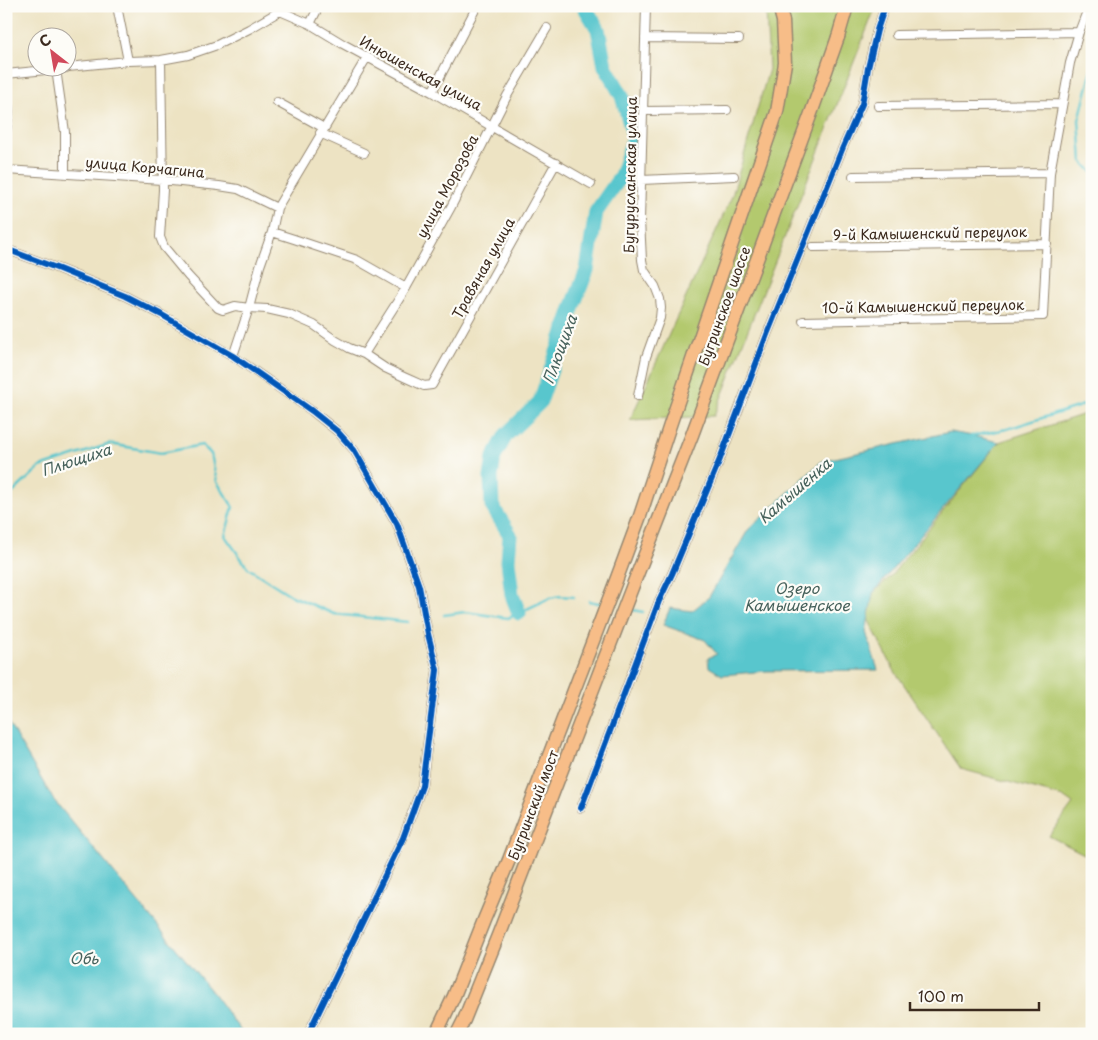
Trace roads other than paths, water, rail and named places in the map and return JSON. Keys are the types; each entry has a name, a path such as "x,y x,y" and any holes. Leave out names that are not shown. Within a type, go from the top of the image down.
{"main road":[{"path":"436,1034 454,996 509,860 640,516 777,112 785,62 783,22 779,6"},
{"path":"838,37 840,6"},
{"path":"838,37 848,6"},
{"name":"Бугринское шоссе","path":"633,585 699,417 838,37"},
{"name":"Бугринский мост","path":"457,1034 503,924 633,585"}],"street":[{"path":"117,6 128,61"},
{"name":"Инюшенская улица","path":"273,6 310,24 432,92 592,184"},
{"path":"310,24 320,6"},
{"path":"432,92 477,6"},
{"name":"Бугурусланская улица","path":"638,396 646,357 660,318 661,308 655,286 644,270 640,220 646,6"},
{"path":"580,808 659,601 720,459 772,323 862,104 868,68 885,6"},
{"path":"1047,244 1050,174 1062,104 1070,63 1089,6"},
{"path":"78,66 161,60 188,55 217,45 280,11"},
{"name":"улица Морозова","path":"364,354 406,288 451,207 507,96 547,28"},
{"path":"896,35 1079,32"},
{"path":"646,38 739,39"},
{"path":"233,356 272,232 277,208 367,57"},
{"path":"161,60 163,190 160,237 164,247 218,308 223,310 235,306 267,309 289,314 314,325 335,340 364,354"},
{"path":"6,74 28,72"},
{"path":"57,78 65,132 65,173"},
{"path":"6,88 8,112 6,132"},
{"path":"277,102 364,153"},
{"path":"878,106 1062,104"},
{"path":"644,111 727,110"},
{"name":"Травяная улица","path":"364,354 385,368 404,377 424,386 432,385 556,163"},
{"name":"улица Корчагина","path":"6,170 162,180 219,186 238,189 277,208"},
{"path":"853,176 1050,174"},
{"path":"641,180 734,176"},
{"path":"272,232 357,260 406,288"},
{"name":"9-й Камышенский переулок","path":"813,247 1047,244"},
{"name":"10-й Камышенский переулок","path":"803,321 1043,316 1047,244"},
{"path":"6,250 125,296 162,315 233,356 312,411 337,431 354,450 397,524 419,586 437,670 422,786 403,838 308,1034"}],"water":[{"name":"Озеро Камышенское","path":"950,432 999,442 873,593 866,632 878,670 766,671 722,675 709,667 708,658 717,654 705,640 663,625 670,608 692,611 709,597 748,530 822,461"},
{"name":"Обь","path":"6,719 53,799 213,993 243,1034 6,1034"}],"waterway":[{"name":"Плющиха","path":"519,613 512,595 508,561 510,535 492,506 491,477 494,457 506,435 540,402 587,270 596,212 621,176 634,138 622,96 605,66 598,29 584,6"},
{"name":"Камышенка","path":"1092,70 1079,120 1082,161 1092,172"},
{"name":"Камышенка","path":"971,436 1007,429 1087,404 1092,397"},
{"name":"Плющиха","path":"6,499 40,467 110,444 161,453 202,445 211,454 217,482 233,507 225,536 248,568 292,596 334,614 408,622"},
{"name":"Плющиха","path":"6,543 6,549"},
{"name":"Плющиха","path":"444,615 465,612 508,618 550,598 560,596 574,597"},
{"path":"589,601 603,604"},
{"path":"628,609 643,612"}]}
